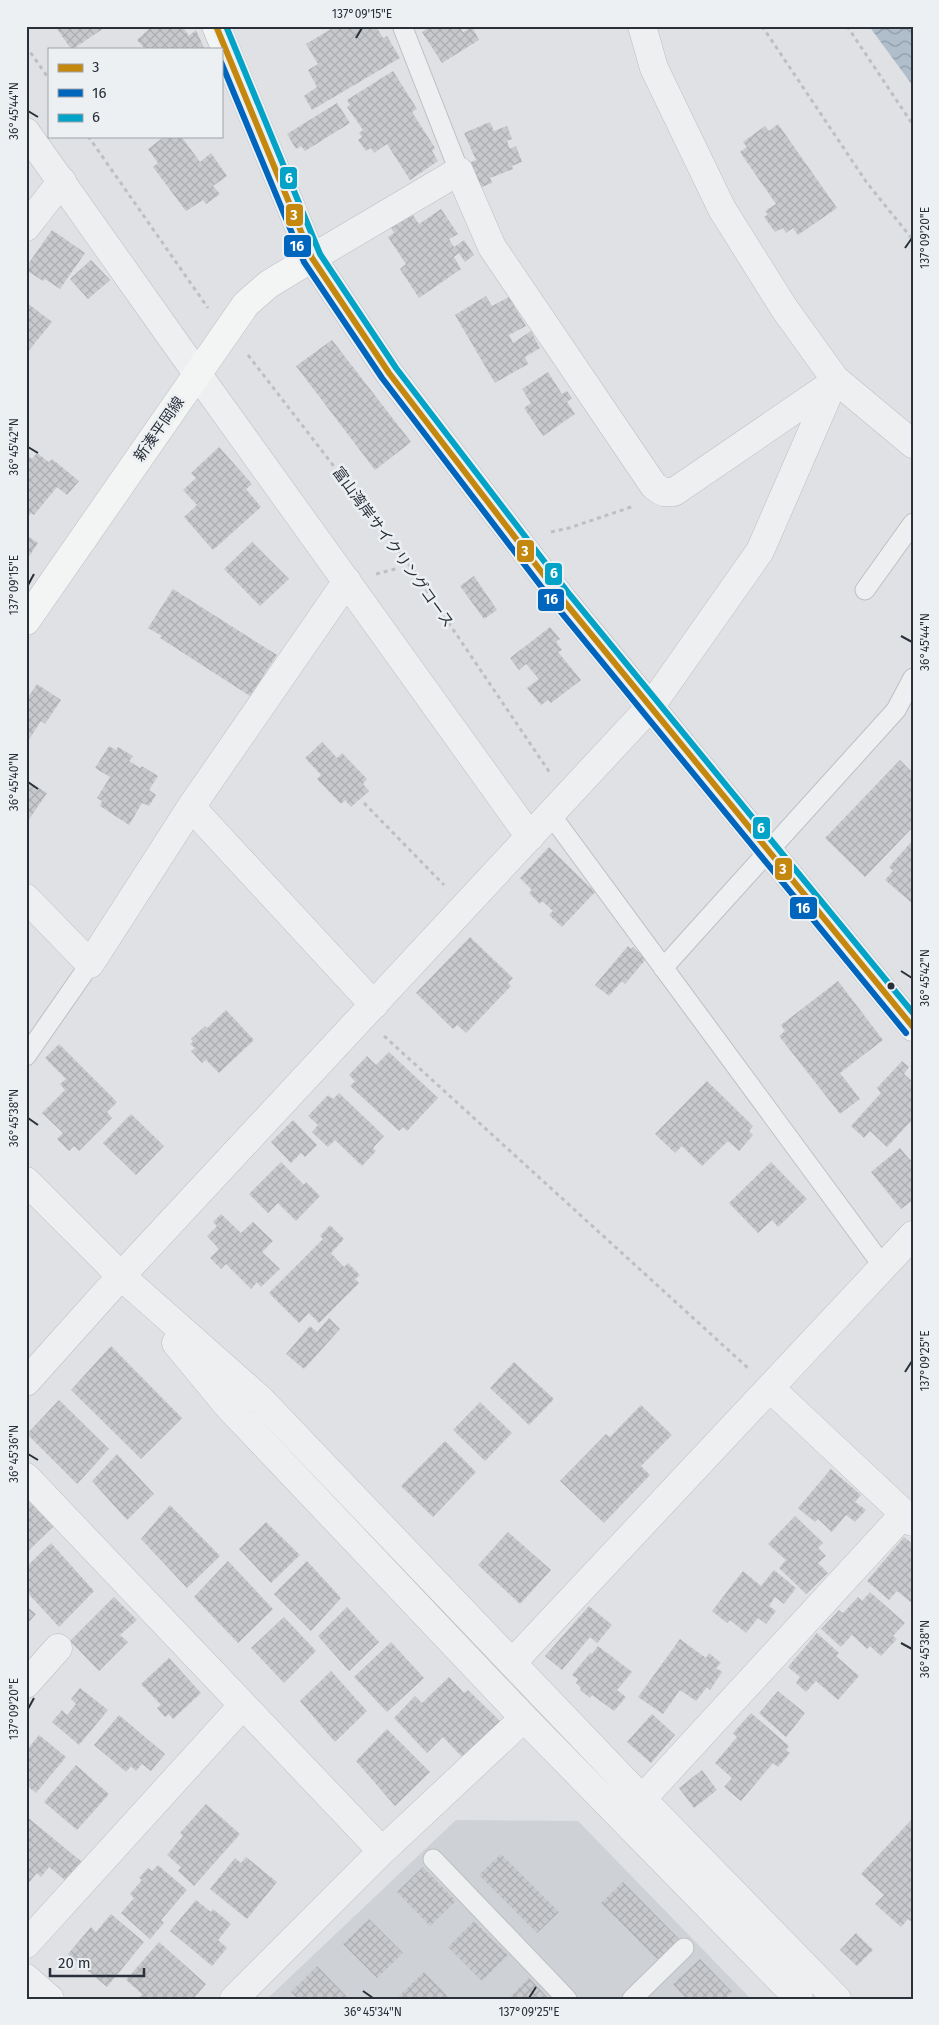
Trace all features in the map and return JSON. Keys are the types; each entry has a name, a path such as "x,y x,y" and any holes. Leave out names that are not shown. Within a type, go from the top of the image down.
{"main road":[{"path":"216,26 312,258 389,374 563,600 913,1027"},
{"name":"新湊平岡線","path":"26,621 246,304 268,284 312,258"}],"street":[{"path":"642,26 654,68 722,208 833,384 913,444"},
{"path":"26,132 197,374 530,837"},
{"path":"312,258 458,171 492,247 654,486 664,492 674,492 833,384"},
{"path":"26,227 62,181"},
{"path":"27,1380 121,1276 651,706 760,551 833,384"},
{"path":"26,898 90,964 191,807 347,581"},
{"path":"191,807 368,1011"},
{"path":"26,1181 121,1276 260,1399 642,1800 837,1999"},
{"path":"512,1663 913,1235"},
{"path":"121,1276 228,1406 524,1718 799,1999"},
{"path":"642,1800 908,1518 770,1388"},
{"path":"26,1478 382,1851"},
{"path":"26,1684 58,1648"},
{"path":"26,1944 243,1705"},
{"path":"234,1999 382,1851 524,1718"},
{"path":"26,1978 50,1999"}],"lane":[{"path":"404,26 403,28 458,171"},
{"path":"865,590 913,523"},
{"path":"663,968 896,710 913,678"},
{"path":"550,815 883,1266"},
{"path":"26,1056 90,964"},
{"path":"433,1859 567,1999"},
{"path":"632,1999 684,1948"}],"path":[{"path":"762,26 867,183 913,240"},
{"path":"847,26 913,125"},
{"path":"26,46 48,78"},
{"path":"89,138 209,310"},
{"name":"富山湾岸サイクリングコース","path":"245,351 404,557 553,779"},
{"path":"551,532 570,528 652,500 664,492"},
{"path":"388,571 399,568"},
{"path":"364,803 465,907"},
{"path":"368,1011 770,1388"}],"shaded area":[{"path":"456,1820 578,1821 751,1999 267,1999"}],"water":[{"path":"869,26 913,26 913,86"}],"building":[{"path":"55,26 107,26 74,48 70,48"},
{"path":"152,26 182,26 189,36 196,30 204,48 144,48 137,40"},
{"path":"336,26 376,26 383,38 387,36 400,58 312,110 304,96 317,87 308,70 318,64 306,44"},
{"path":"432,26 459,26 463,32 472,27 479,40 442,63 422,32"},
{"path":"393,71 417,109 412,112 435,148 432,151 438,161 410,180 387,144 374,153 371,148 366,151 358,140 362,137 359,133 363,130 347,107 350,105 347,100"},
{"path":"337,103 350,123 305,151 301,146 296,149 287,134"},
{"path":"490,122 494,131 507,126 512,139 507,141 510,149 516,146 522,162 512,166 513,169 490,178 492,183 479,188 469,163 476,160 464,133"},
{"path":"778,124 837,208 798,235 793,228 786,233 783,228 775,232 764,217 768,214 765,211 776,204 740,152 747,147 743,142 765,126 769,131"},
{"path":"162,138 182,138 200,162 211,153 227,176 213,186 220,194 206,204 203,200 186,211 153,167 158,163 148,149"},
{"path":"441,209 458,234 449,239 454,247 464,240 474,255 465,262 459,253 454,257 461,269 419,298 400,269 406,264 388,237 394,233 389,224 410,211 419,224"},
{"path":"52,230 85,253 60,289 26,270 26,267"},
{"path":"91,260 110,280 88,299 70,279"},
{"path":"486,296 492,306 509,297 526,326 509,335 513,343 531,331 540,348 525,357 528,364 495,383 455,315"},
{"path":"26,302 52,322 26,354"},
{"path":"332,340 411,442 375,470 296,366"},
{"path":"548,372 562,394 567,391 572,398 567,402 575,414 543,436 524,408 531,403 522,389"},
{"path":"219,447 252,484 246,489 261,507 213,550 184,517 197,505 183,490 196,478 191,473"},
{"path":"37,453 49,462 52,459 79,481 67,495 57,487 34,515 31,513 28,517 26,515 26,454 32,459"},
{"path":"26,535 38,543 26,561"},
{"path":"252,542 289,579 260,606 224,569"},
{"path":"474,576 497,610 484,619 460,586"},
{"path":"173,589 277,655 250,696 160,638 162,636 148,628"},
{"path":"550,627 560,639 556,642 562,650 558,652 581,680 551,703 548,700 541,705 527,688 539,679 526,664 519,670 510,658"},
{"path":"37,684 61,700 45,724 41,721 26,744 26,700"},
{"path":"322,742 337,758 342,753 367,779 363,784 369,791 351,807 345,800 341,804 317,779 321,775 305,758"},
{"path":"109,746 116,750 118,747 133,756 129,761 140,768 142,766 158,776 149,790 156,795 149,806 142,803 129,825 100,806 102,801 97,798 110,777 95,768"},
{"path":"900,760 913,773 913,827 865,877 825,838"},
{"path":"26,780 47,793 26,824"},
{"path":"913,840 913,904 885,880 893,871 889,867"},
{"path":"549,847 595,892 562,927 549,915 553,911 542,901 540,904 529,893 532,890 520,878"},
{"path":"470,937 513,978 508,983 511,986 466,1033 457,1025 453,1029 416,993"},
{"path":"628,946 631,949 633,947 646,959 625,984 622,981 609,996 595,985"},
{"path":"838,981 883,1040 840,1073 860,1099 840,1114 779,1036 785,1031 781,1025"},
{"path":"226,1010 254,1040 219,1073 206,1060 202,1063 191,1051 195,1048 190,1044 193,1042 191,1039 205,1026 207,1028"},
{"path":"59,1044 117,1102 107,1112 112,1118 79,1151 74,1146 69,1151 57,1139 63,1133 42,1113 65,1090 60,1084 66,1079 45,1058"},
{"path":"389,1052 438,1098 407,1131 403,1127 399,1131 350,1086 355,1081 349,1075 367,1056 376,1065"},
{"path":"902,1061 909,1067 904,1074 913,1082 913,1119 887,1147 870,1131 864,1138 851,1126 881,1093 877,1088"},
{"path":"707,1081 753,1126 749,1131 753,1135 739,1151 728,1141 702,1166 682,1146 675,1153 655,1134"},
{"path":"339,1093 384,1136 373,1148 376,1151 362,1166 335,1140 328,1147 312,1132 318,1125 308,1116 328,1095 333,1099"},
{"path":"131,1114 164,1146 136,1175 103,1143"},
{"path":"293,1120 317,1145 305,1157 301,1153 291,1163 271,1142"},
{"path":"900,1148 910,1160 913,1158 913,1200 901,1209 871,1172"},
{"path":"281,1162 304,1185 306,1182 320,1196 296,1221 278,1203 268,1213 249,1194"},
{"path":"771,1162 807,1199 778,1227 772,1220 758,1233 729,1203"},
{"path":"221,1214 241,1233 253,1222 273,1241 262,1252 280,1269 261,1287 257,1282 251,1289 226,1264 221,1269 210,1258 219,1249 207,1236 217,1226 213,1222"},
{"path":"330,1225 344,1239 331,1253 344,1267 348,1263 360,1275 355,1279 359,1283 319,1323 309,1313 299,1323 269,1293 323,1239 320,1236"},
{"path":"329,1318 340,1329 304,1369 286,1354 310,1326 317,1332"},
{"path":"111,1346 182,1418 141,1459 71,1390"},
{"path":"514,1362 554,1399 529,1425 490,1388"},
{"path":"59,1400 109,1449 77,1484 27,1434"},
{"path":"480,1402 512,1433 485,1461 453,1430"},
{"path":"641,1405 672,1435 641,1466 650,1475 604,1523 560,1481 606,1434 610,1437"},
{"path":"445,1441 476,1472 433,1517 401,1486"},
{"path":"117,1454 154,1494 127,1520 92,1481"},
{"path":"831,1469 861,1495 855,1502 866,1510 855,1522 846,1515 832,1532 818,1519 815,1522 798,1508"},
{"path":"26,1498 54,1526 26,1553"},
{"path":"170,1505 220,1556 187,1588 141,1539"},
{"path":"795,1516 823,1543 818,1548 826,1556 818,1563 828,1573 806,1594 779,1568 786,1560 768,1544"},
{"path":"266,1522 300,1555 271,1583 239,1549"},
{"path":"508,1532 551,1570 520,1604 478,1565"},
{"path":"904,1537 913,1544 913,1604 897,1591 889,1600 867,1581"},
{"path":"51,1543 94,1591 59,1627 26,1591 26,1567"},
{"path":"228,1561 273,1609 238,1643 194,1597"},
{"path":"307,1561 341,1598 311,1631 274,1594"},
{"path":"774,1570 796,1588 784,1604 775,1597 769,1606 776,1611 766,1624 758,1618 746,1633 730,1620 727,1623 712,1611 743,1571 761,1586"},
{"path":"870,1592 905,1623 893,1636 897,1639 881,1656 870,1646 867,1649 852,1635 841,1647 821,1629 839,1610 843,1613 858,1597 862,1601"},
{"path":"114,1597 137,1620 120,1635 128,1642 99,1671 70,1641"},
{"path":"26,1606 36,1614 26,1625"},
{"path":"589,1606 612,1625 597,1643 590,1637 562,1670 545,1656"},
{"path":"347,1607 379,1642 349,1671 318,1636"},
{"path":"284,1617 316,1651 284,1683 251,1648"},
{"path":"817,1633 839,1653 836,1656 859,1676 838,1700 816,1681 806,1692 796,1683 800,1677 788,1667"},
{"path":"680,1639 706,1658 709,1653 721,1663 716,1668 722,1672 710,1690 707,1687 696,1701 680,1690 663,1714 638,1697"},
{"path":"391,1642 424,1678 387,1712 354,1677"},
{"path":"598,1646 632,1672 617,1690 626,1697 614,1711 592,1695 590,1698 580,1690 581,1688 576,1683 578,1679 572,1675"},
{"path":"169,1658 201,1693 173,1719 169,1714 165,1717 157,1708 161,1705 141,1684"},
{"path":"331,1671 367,1711 335,1742 300,1701"},
{"path":"449,1677 464,1693 468,1690 500,1721 463,1758 443,1737 427,1753 394,1718 415,1696 422,1703"},
{"path":"80,1688 108,1710 79,1745 52,1722 62,1710 67,1715 76,1704 71,1699"},
{"path":"778,1691 805,1713 786,1737 759,1713"},
{"path":"751,1713 789,1746 786,1750 790,1753 778,1767 773,1763 741,1801 724,1787 732,1778 715,1763 737,1737 733,1733"},
{"path":"652,1714 675,1735 651,1763 627,1742"},
{"path":"119,1715 165,1754 151,1771 142,1764 136,1771 131,1766 126,1772 94,1745"},
{"path":"387,1729 430,1772 395,1806 356,1761"},
{"path":"39,1735 66,1757 36,1793 26,1785 26,1751"},
{"path":"76,1765 109,1794 77,1830 44,1802"},
{"path":"702,1770 717,1790 694,1808 679,1788"},
{"path":"206,1804 240,1834 194,1886 178,1871 181,1867 167,1855 183,1836 180,1833"},
{"path":"26,1816 82,1862 66,1881 49,1867 41,1877 37,1873 26,1886"},
{"path":"913,1818 913,1923 908,1919 901,1927 875,1904 884,1895 861,1874"},
{"path":"501,1854 559,1912 537,1933 479,1875"},
{"path":"246,1857 277,1882 247,1919 210,1889 235,1858 241,1863"},
{"path":"158,1865 187,1890 161,1920 164,1923 150,1939 121,1913 134,1898 130,1894 142,1880 139,1878 148,1868 152,1871"},
{"path":"423,1867 456,1901 430,1926 397,1892"},
{"path":"623,1882 680,1940 659,1961 601,1903"},
{"path":"196,1900 211,1912 213,1909 231,1924 218,1940 227,1948 212,1966 170,1931"},
{"path":"111,1914 144,1942 107,1987 68,1954 91,1927 96,1932"},
{"path":"369,1919 403,1953 377,1978 343,1944"},
{"path":"474,1921 508,1955 482,1981 448,1947"},
{"path":"856,1933 873,1950 857,1966 840,1950"},
{"path":"159,1942 206,1984 193,1999 138,1999 142,1994 126,1980"},
{"path":"700,1959 732,1992 725,1999 686,1999 673,1984"},
{"path":"317,1966 349,1999 298,1999 291,1992"},
{"path":"424,1972 450,1999 398,1997"},
{"path":"529,1978 549,1999 508,1999"}],"transit line":[{"name":"3","path":"216,26 312,258 389,373 563,600 913,1027"},
{"name":"6","path":"226,26 320,254 396,368 570,595 913,1013"},
{"name":"16","path":"222,64 304,262 382,378 556,606 906,1033"}]}
